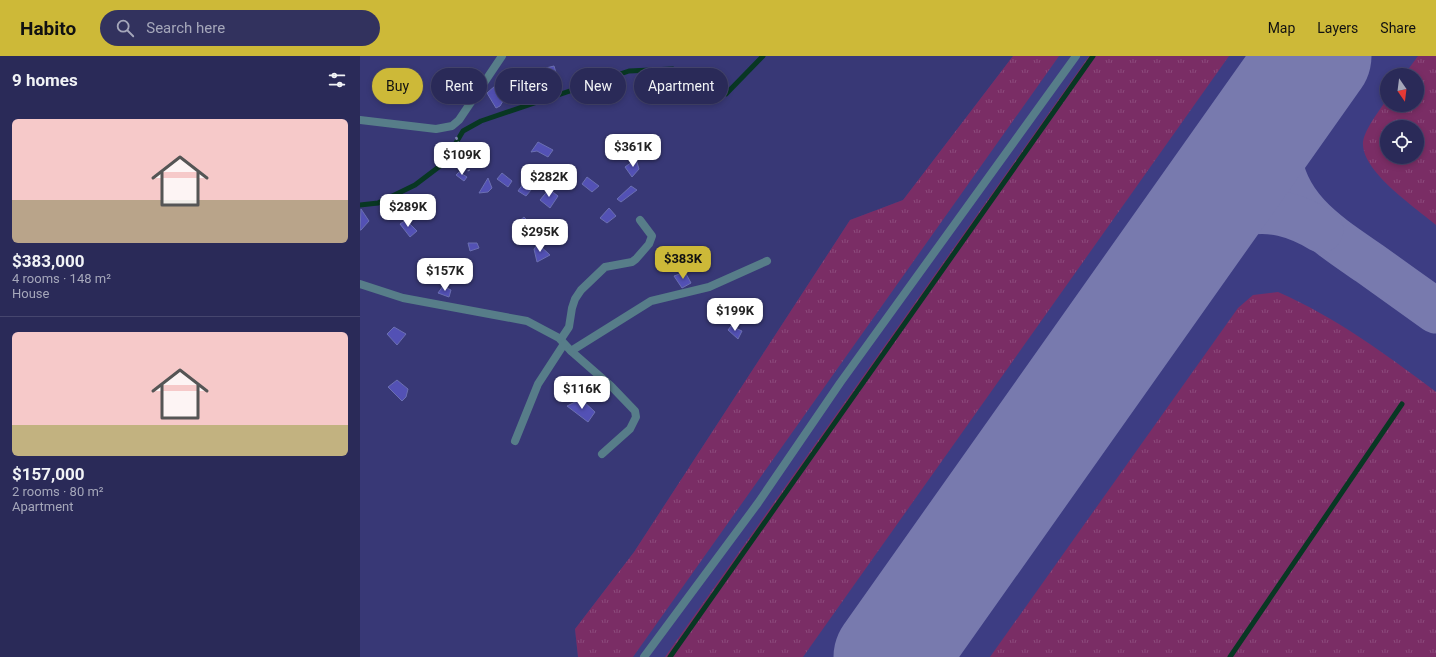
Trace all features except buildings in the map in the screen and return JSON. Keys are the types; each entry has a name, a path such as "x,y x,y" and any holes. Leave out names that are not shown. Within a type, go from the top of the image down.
{"street":[{"path":"360,120 436,130 452,126 459,120 502,56"},
{"path":"644,657 758,503 867,346 1076,56"},
{"path":"515,441 538,384 569,327 572,308 575,299 581,290 605,267 632,262 649,244 652,236 640,220"},
{"path":"571,351 650,301 709,287 767,261"},
{"path":"360,284 403,298 527,321 562,341 571,351 611,386 635,411 636,417 630,429 602,454"}],"path":[{"path":"456,137 469,171"}],"shaded area":[{"path":"1013,56 1436,56 1436,657 578,657 575,629 634,552 850,220 903,200"}],"green space":[{"path":"1013,56 1059,56 633,657 578,657 575,629 634,552 850,220 903,200"},
{"path":"1089,56 1229,56 803,657 665,657"},
{"path":"1418,56 1436,56 1436,225 1392,189 1372,167 1366,156 1363,140 1380,109 1380,112 1424,112 1424,68 1409,68"},
{"path":"1278,292 1340,325 1399,364 1436,392 1436,657 990,657 1238,308 1253,295"}],"waterway":[{"path":"360,205 378,203 415,185 444,163 463,131 481,121 629,71 673,69 714,96 726,94 763,56"},
{"path":"670,657 1093,56"},
{"path":"1230,657 1402,404"}],"taxiway":[{"path":"1292,89 1281,128 1279,152 1282,171 1289,189 1298,204 1310,218 1338,242 1436,311"},
{"path":"1179,249 1189,239 1214,224 1227,218 1255,212 1269,212 1288,215 1302,220 1321,230"}],"runway":[{"path":"890,657 1315,56"}]}
